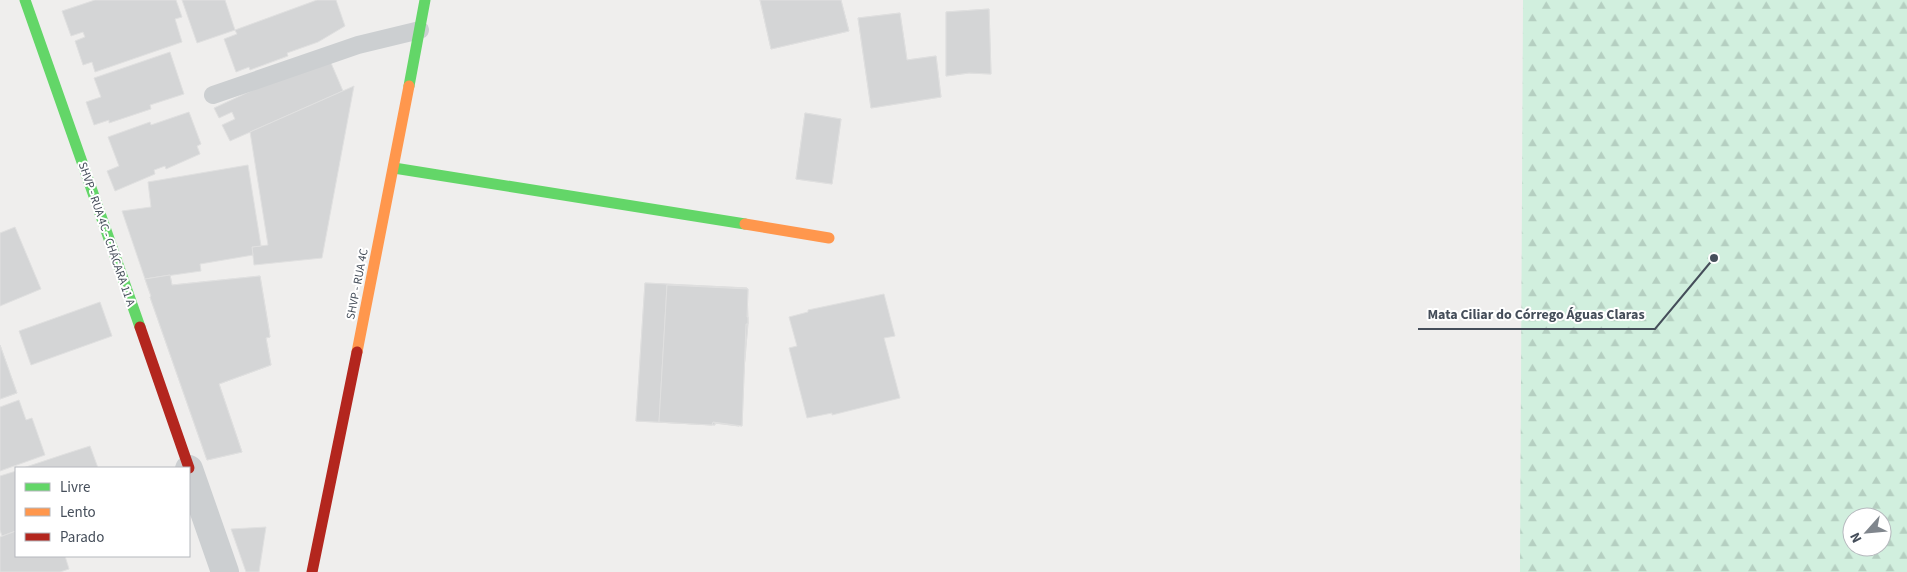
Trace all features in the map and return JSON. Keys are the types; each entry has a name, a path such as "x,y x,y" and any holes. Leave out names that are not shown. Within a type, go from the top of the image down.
{"street":[{"name":"SHVP - RUA 4C - CHÁCARA 11 A","path":"25,0 189,467"},
{"name":"SHVP - RUA 4C","path":"312,572 394,168 425,0"},
{"path":"394,168 829,238"},
{"name":"SHVP - RUA 4C - CHÁCARA 11 A","path":"190,471 225,572"}],"lane":[{"path":"214,95 358,45 420,30"}],"green space":[{"path":"1523,0 1907,0 1907,572 1520,572"}],"building":[{"path":"95,0 176,0 182,17 175,19 182,42 95,72 92,62 83,65 75,41 85,37 83,32 71,36 62,11"},
{"path":"182,0 225,0 235,30 197,43"},
{"path":"317,0 336,0 345,26 318,42 287,53 288,56 250,70 249,67 236,72 224,39 237,34 235,30"},
{"path":"760,0 841,0 849,31 771,49"},
{"path":"760,0 841,0 849,31 771,49"},
{"path":"989,9 991,74 969,73 946,76 946,12"},
{"path":"989,9 991,74 969,73 946,76 946,12"},
{"path":"900,13 907,60 936,56 941,97 871,108 858,18"},
{"path":"900,13 907,60 936,56 941,97 871,108 858,18"},
{"path":"170,52 184,94 150,105 151,109 109,123 109,120 94,125 86,102 101,97 94,78"},
{"path":"331,63 343,91 230,141 222,125 235,119 232,112 219,118 214,108 294,71"},
{"path":"354,86 322,258 254,265 252,247 268,245 250,132"},
{"path":"189,112 201,144 197,146 200,154 166,169 165,166 154,170 155,174 115,191 107,171 119,166 108,137 150,122 151,125"},
{"path":"805,113 841,119 832,184 796,179"},
{"path":"805,113 841,119 832,184 796,179"},
{"path":"248,165 261,246 252,247 253,255 200,264 201,271 145,279 122,211 151,207 148,182"},
{"path":"15,227 41,289 0,306 0,233"},
{"path":"170,275 172,285 260,276 270,337 266,338 271,365 219,384 242,452 207,460 145,279"},
{"path":"170,275 172,285 260,276 270,337 266,338 271,365 219,384 242,452 207,460 145,279"},
{"path":"645,283 747,288 748,323 739,426 715,423 715,425 636,421"},
{"path":"645,283 747,288 748,323 739,426 715,423 715,425 636,421"},
{"path":"667,285 748,289 748,324 746,324 742,426 713,422 712,425 659,422"},
{"path":"667,285 748,289 748,324 746,324 742,426 713,422 712,425 659,422"},
{"path":"884,294 895,336 884,338 900,398 832,415 832,413 807,418 789,348 797,346 789,317 808,312 808,310"},
{"path":"100,302 112,336 31,365 19,331"},
{"path":"0,345 17,393 0,399"},
{"path":"0,345 17,393 0,399"},
{"path":"19,400 26,420 32,418 45,455 0,471 0,407"},
{"path":"90,446 98,467 26,467"},
{"path":"15,471 15,531 2,536 0,530 0,476"},
{"path":"266,527 259,572 246,572 231,529"},
{"path":"15,531 15,557 65,557 69,569 60,572 0,572 0,537"}],"traffic: fast":[{"path":"25,0 140,327"},
{"path":"409,86 425,0"},
{"path":"394,168 745,224"}],"traffic: slow":[{"path":"357,352 409,86"},
{"path":"745,224 829,238"}],"traffic: jam":[{"path":"140,327 189,467"},
{"path":"312,572 357,352"}],"place":[{"name":"Mata Ciliar do Córrego Águas Claras","path":"1714,258"}]}
